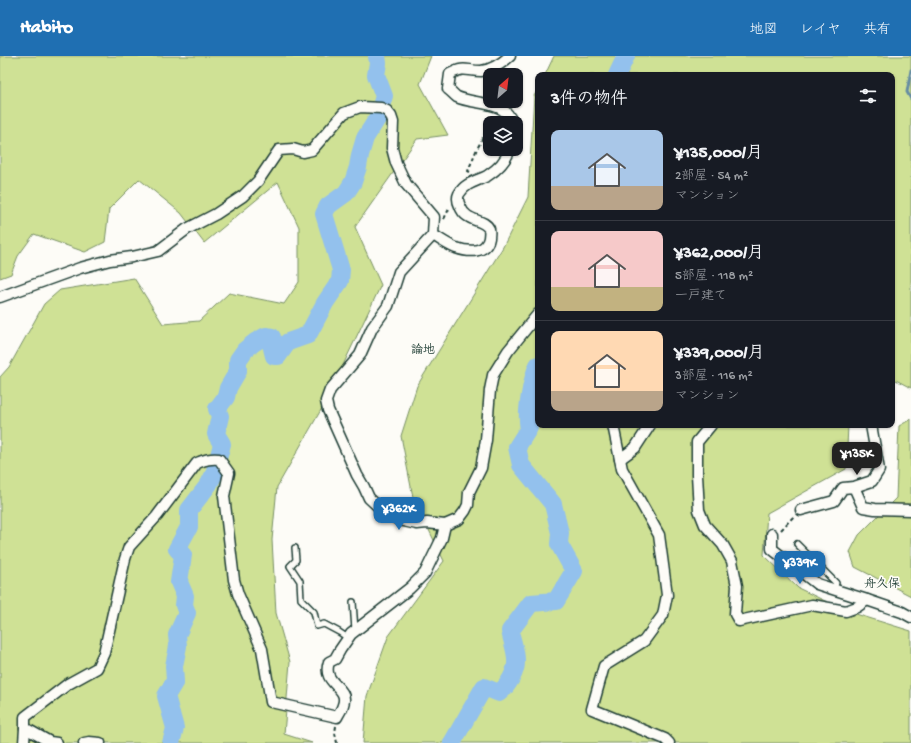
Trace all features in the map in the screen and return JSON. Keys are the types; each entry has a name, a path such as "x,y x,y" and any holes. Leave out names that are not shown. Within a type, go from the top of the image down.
{"street":[{"path":"492,68 498,66 510,56"},
{"path":"483,71 460,68 450,74 448,89 457,97 483,104"},
{"path":"0,298 80,268 110,260 158,251 187,229 216,214 243,196 258,181 279,150 293,149 303,152 312,150 344,113 360,107 381,108 387,110 393,122 392,148 396,163 406,184 434,217 433,234 399,272 388,306 372,328 360,355 330,390 326,401 328,410 369,498 382,510 399,520 417,524 427,523 445,525 459,519 465,511 468,505 469,492 481,468 486,440 490,390 493,375 508,351 535,318"},
{"path":"499,108 503,109 509,116"},
{"path":"433,234 456,248 478,251 485,247 488,241 489,230 485,224 468,218 464,214 458,200 459,194 474,180 483,177 503,164 507,156"},
{"path":"614,428 622,469 659,536 667,595 663,615 644,641 604,666 592,709 665,739 669,743"},
{"path":"620,460 635,448 648,428"},
{"path":"709,428 697,442 699,510 705,525 724,545 732,561 737,586 735,614 739,621 773,615 812,605 846,611 857,607 867,600"},
{"path":"801,510 834,501 843,488 854,487 872,481 879,470 871,428"},
{"path":"24,743 26,728 25,717 68,684 98,668 104,653 129,547 157,516 197,463 212,458 219,459 229,473 224,496 234,580 238,594 262,649 271,702 337,717 343,705 344,699 338,687 329,678 327,671 329,662 335,659 351,634 410,588 425,573 442,538 445,525"},
{"path":"854,487 863,507 875,509 911,510"},
{"path":"772,534 772,549 817,584 902,612 911,617"},
{"path":"26,728 50,742 57,743"},
{"path":"84,743 100,743"}],"lane":[{"path":"797,544 836,583 834,589"},
{"path":"294,548 296,560 290,566 300,581 301,599 314,612 317,626 324,624 339,632 351,634 352,602"}],"path":[{"path":"483,177 468,171 490,120 499,108"},
{"path":"772,534 781,530 801,510"},
{"path":"337,717 335,733 337,743"}],"green space":[{"path":"0,56 431,56 420,84 448,135 417,139 355,227 381,285 326,401 277,487 272,540 276,613 290,662 284,734 312,743 0,743 0,377 9,367 44,304 60,290 134,278 163,324 199,321 229,293 284,304 299,282 299,227 278,182 204,243 181,213 139,179 109,209 105,242 85,252 34,234 18,256 11,274 0,278"},
{"path":"554,56 911,56 911,388 895,380 895,72 546,72"},
{"path":"535,94 535,428 848,428 846,469 767,513 764,555 798,588 846,611 911,631 911,743 363,743 367,696 388,637 444,561 413,497 401,436 417,386 503,247 528,197"},
{"path":"911,419 911,596 855,567 850,552 859,535 896,498 899,426"}],"waterway":[{"path":"171,743 175,728 166,696 175,681 174,666 178,646 177,635 187,613 184,605 185,596 179,582 183,555 177,549 189,527 189,510 209,484 214,474 222,444 216,434 220,416 217,409 226,397 228,388 238,371 238,360 245,350 266,336 272,337 274,356 278,356 288,342 308,335 325,303 340,281 341,270 324,214 328,206 346,193 353,182 365,138 377,119 384,96 376,75 378,63 377,56"},
{"path":"618,72 626,56"},
{"path":"911,70 907,92 911,99"},
{"path":"452,743 484,687 499,693 511,678 515,669 516,660 510,631 531,603 556,601 574,571 559,544 560,533 553,504 521,465 517,447 529,428 528,414 530,396 535,375"}],"district":[{"name":"論地","path":"423,351"},
{"name":"舟久保","path":"882,585"}]}
